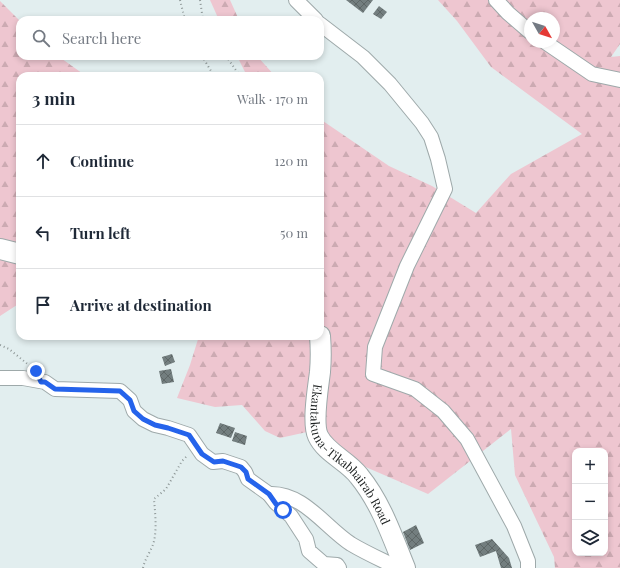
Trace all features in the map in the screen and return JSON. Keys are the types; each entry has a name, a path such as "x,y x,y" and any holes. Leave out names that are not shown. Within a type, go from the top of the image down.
{"main road":[{"path":"0,249 16,253"},
{"name":"Ekantakuna-Tikabhairab Road","path":"320,340 320,370 316,416 318,436 326,447 358,474 372,493 405,568"}],"street":[{"path":"296,0 312,16"},
{"path":"496,0 524,27"},
{"path":"324,27 363,57 390,84 422,123 431,137 445,189 407,266 375,347 373,374 414,389 443,412 467,439 514,526 528,561 528,568"},
{"path":"553,48 592,74 620,80"},
{"path":"0,378 23,378 45,382 55,389 120,391 130,400 134,411 143,419 155,425 189,435 202,454 214,462 223,461 241,467 246,472 248,479 269,494 276,504 290,516 300,528 306,539 309,551 324,564 337,566 339,568"},
{"path":"269,494 278,493 292,498 350,543 398,568"}],"path":[{"path":"180,0 184,16"},
{"path":"200,0 202,16"},
{"path":"204,60 212,72"},
{"path":"229,60 237,72"},
{"path":"0,345 9,349 36,371 41,382"},
{"path":"143,568 145,560 154,542 154,499 166,488 182,461 196,447"}],"green space":[{"path":"210,0 230,0 237,16 217,16"},
{"path":"438,0 620,0 620,44 611,57 620,56 620,568 555,568 554,557 515,475 511,429 428,494 354,462 316,430 280,438 265,431 242,405 215,407 177,398 198,340 324,340 324,122 389,166 432,186 476,213 511,174 582,134 491,67 457,21"},
{"path":"0,1 16,17 16,60 64,60 80,72 16,72 16,306 0,316"},
{"path":"239,60 261,60 271,72 245,72"}],"building":[{"path":"346,0 373,0 363,13"},
{"path":"379,6 387,12 381,19 373,14"},
{"path":"172,354 175,362 165,366 162,357"},
{"path":"171,369 174,382 162,384 159,371"},
{"path":"220,423 235,428 231,438 216,433"},
{"path":"235,432 247,436 245,445 232,441"},
{"path":"416,525 424,543 410,550 403,532"},
{"path":"492,539 509,558 512,568 501,568 496,551 480,557 475,545"}],"route":[{"path":"36,371 41,382 45,382 55,389 120,391 130,400 134,411 143,419 155,425 189,435 202,454 214,462 223,461 241,467 246,472 248,479 269,494 276,504 283,510"}]}
